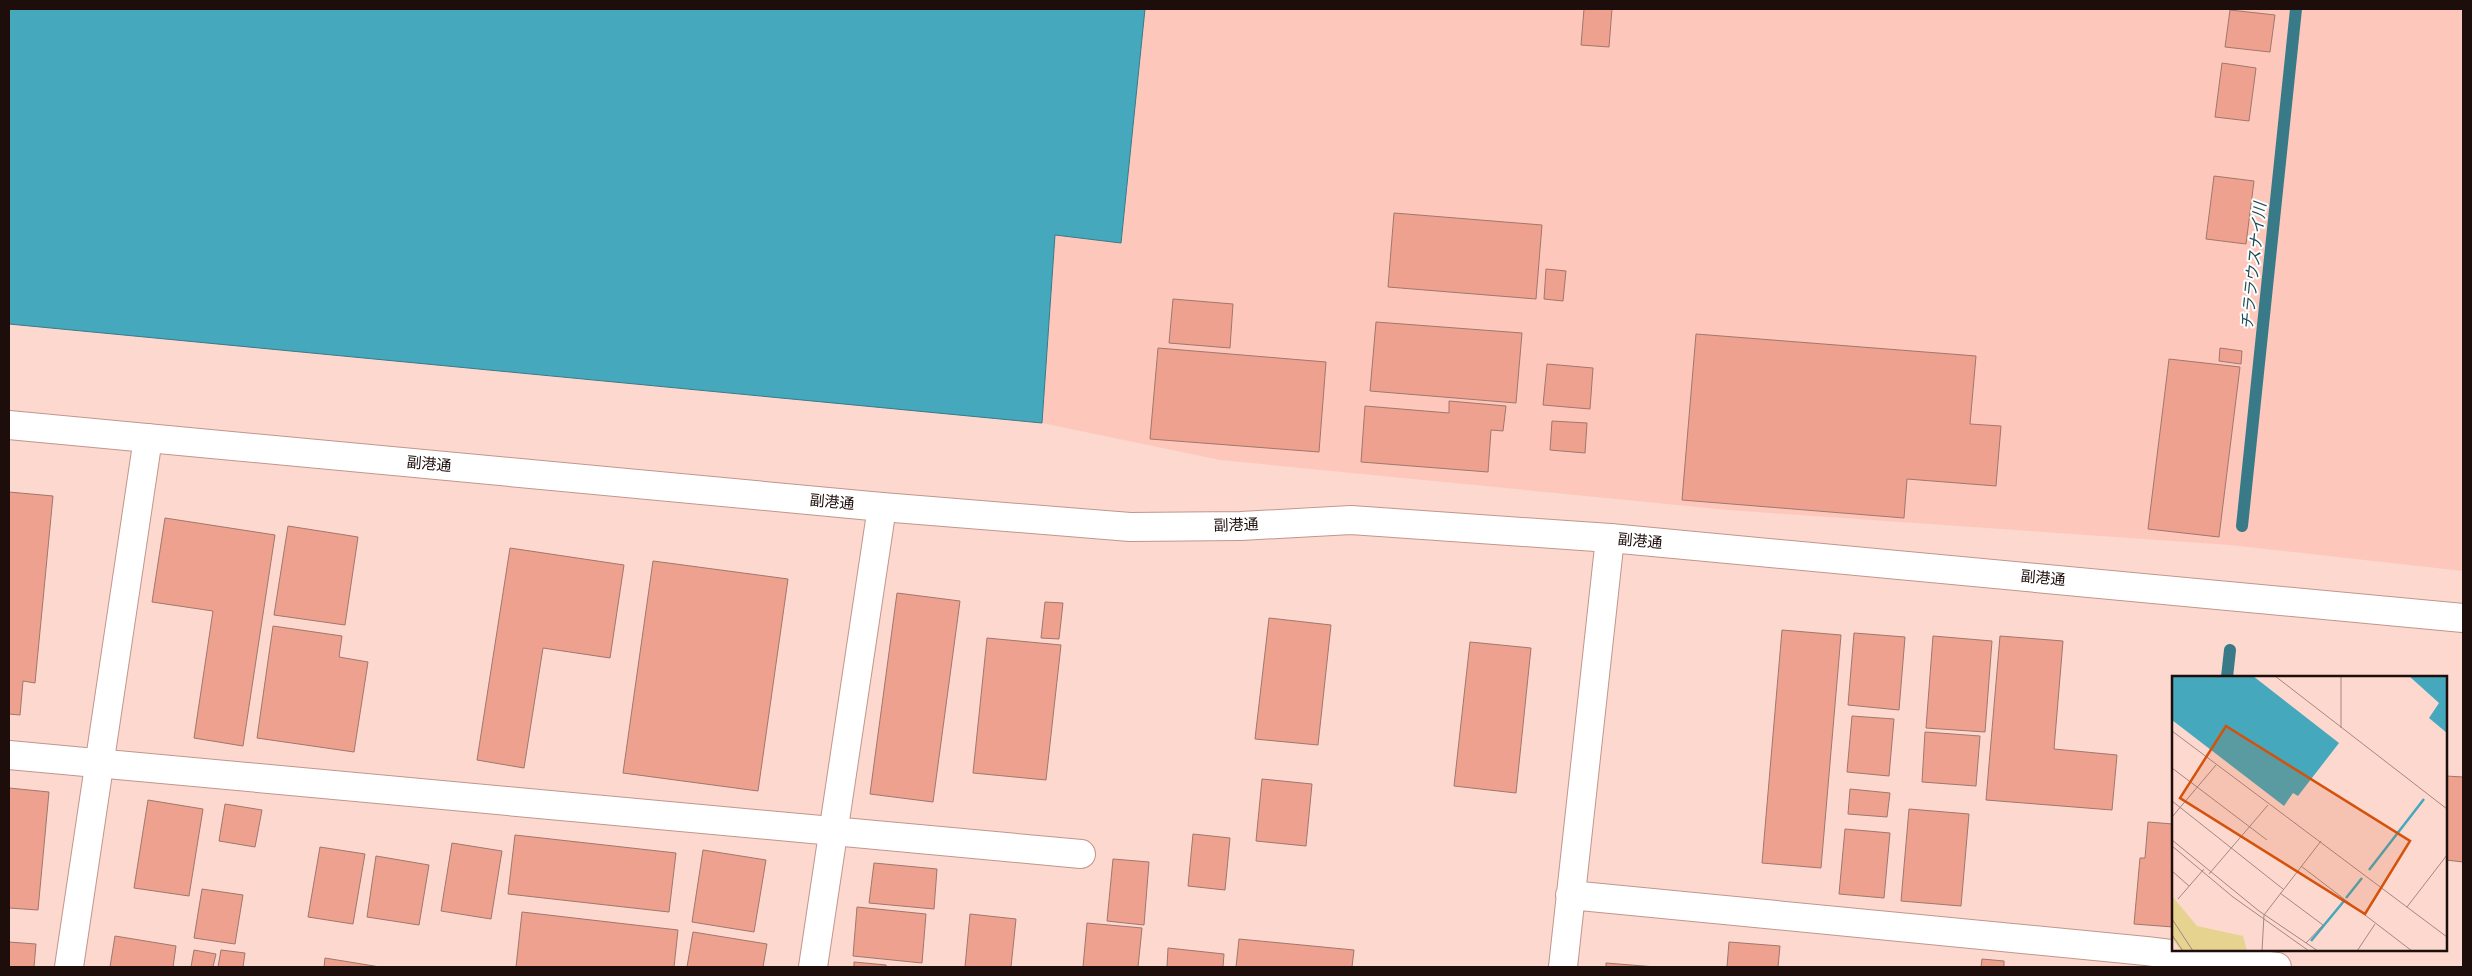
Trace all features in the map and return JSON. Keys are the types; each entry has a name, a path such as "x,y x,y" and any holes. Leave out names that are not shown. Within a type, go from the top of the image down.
{"street":[{"name":"副港通","path":"9,424 882,507 1130,527 1241,526 1351,520 1610,538 2463,618"},
{"path":"69,967 98,762 148,438"},
{"path":"813,967 832,830 882,507"},
{"path":"1563,967 1610,538"},
{"path":"9,755 1082,854"},
{"path":"1570,895 2146,951 2277,967"}],"shaded area":[{"path":"1145,9 2463,9 2463,571 2230,545 1728,510 1220,460 1042,423 1055,235 1121,243"}],"water":[{"path":"9,9 1145,9 1121,243 1055,235 1042,423 9,324"}],"building":[{"path":"1584,9 1612,9 1609,47 1581,45"},
{"path":"2230,10 2275,15 2270,52 2225,47"},
{"path":"2222,63 2256,68 2249,121 2215,117"},
{"path":"2214,176 2254,181 2246,244 2206,239"},
{"path":"1394,213 1542,225 1536,299 1388,287"},
{"path":"1546,269 1566,271 1563,301 1544,299"},
{"path":"1173,299 1233,304 1230,348 1169,343"},
{"path":"1376,322 1522,333 1516,403 1370,391"},
{"path":"1696,334 1976,356 1970,424 2001,426 1996,486 1907,479 1904,518 1682,500"},
{"path":"1158,348 1326,362 1319,452 1150,439"},
{"path":"2220,348 2242,351 2241,364 2219,361"},
{"path":"2169,359 2240,367 2219,537 2148,529"},
{"path":"1547,364 1593,368 1590,409 1543,405"},
{"path":"1449,401 1506,406 1503,431 1491,430 1488,472 1361,462 1365,406 1449,413"},
{"path":"1552,421 1587,423 1585,453 1550,450"},
{"path":"9,492 53,496 35,683 23,681 20,715 9,714"},
{"path":"165,518 275,535 243,746 194,738 213,611 152,602"},
{"path":"288,526 358,537 345,625 274,615"},
{"path":"510,548 624,565 610,658 543,648 524,768 477,760"},
{"path":"653,561 788,579 758,791 623,773"},
{"path":"897,593 960,601 933,802 870,794"},
{"path":"1045,602 1063,603 1059,639 1041,638"},
{"path":"1269,618 1331,625 1318,745 1255,739"},
{"path":"273,626 342,636 339,657 368,662 354,752 257,738"},
{"path":"1782,630 1841,635 1821,868 1762,863"},
{"path":"1854,633 1905,637 1899,710 1848,705"},
{"path":"1933,636 1992,641 1985,732 1926,728"},
{"path":"2000,636 2063,641 2054,749 2117,755 2112,810 1986,800"},
{"path":"987,638 1061,645 1046,780 973,773"},
{"path":"1470,642 1531,648 1516,793 1454,786"},
{"path":"1852,716 1894,719 1889,776 1847,772"},
{"path":"1925,732 1980,736 1976,786 1922,782"},
{"path":"2447,776 2463,777 2463,862 2447,860"},
{"path":"1262,779 1312,784 1306,846 1256,841"},
{"path":"9,788 49,792 38,910 9,908"},
{"path":"1850,789 1890,793 1887,817 1848,814"},
{"path":"148,800 203,809 189,896 134,888"},
{"path":"225,804 262,810 255,847 219,841"},
{"path":"1909,809 1969,814 1961,906 1901,901"},
{"path":"2148,822 2172,824 2172,927 2134,924 2140,858 2145,858"},
{"path":"1845,829 1890,833 1884,898 1839,894"},
{"path":"1193,834 1230,838 1225,890 1188,886"},
{"path":"515,835 676,853 669,912 508,894"},
{"path":"452,843 502,851 491,919 441,911"},
{"path":"320,847 365,854 353,924 308,917"},
{"path":"703,850 766,860 754,932 692,922"},
{"path":"376,856 429,865 419,925 367,917"},
{"path":"1113,859 1149,862 1144,925 1107,921"},
{"path":"874,863 937,869 934,909 869,903"},
{"path":"202,889 243,895 235,944 194,938"},
{"path":"857,907 926,914 922,963 853,956"},
{"path":"522,912 678,930 674,967 516,967"},
{"path":"970,914 1016,919 1011,967 965,967"},
{"path":"1087,923 1142,928 1138,967 1083,967"},
{"path":"693,932 767,944 763,967 687,967"},
{"path":"115,936 176,946 173,967 110,967"},
{"path":"1239,939 1354,950 1352,967 1236,967"},
{"path":"9,942 36,944 34,967 9,967"},
{"path":"1729,942 1780,946 1778,967 1727,967"},
{"path":"1168,948 1224,954 1223,967 1167,967"},
{"path":"194,950 216,954 213,967 191,967"},
{"path":"221,950 245,953 243,967 218,967"},
{"path":"325,958 380,967 324,967"},
{"path":"1982,959 2004,961 2004,967 1981,967"},
{"path":"854,962 886,965 886,967 854,967"},
{"path":"1606,963 1656,967 1606,967"}],"waterway":[{"name":"チララウスナイ川","path":"2242,526 2296,9"},
{"name":"チララウスナイ川","path":"2227,676 2230,650"}]}
